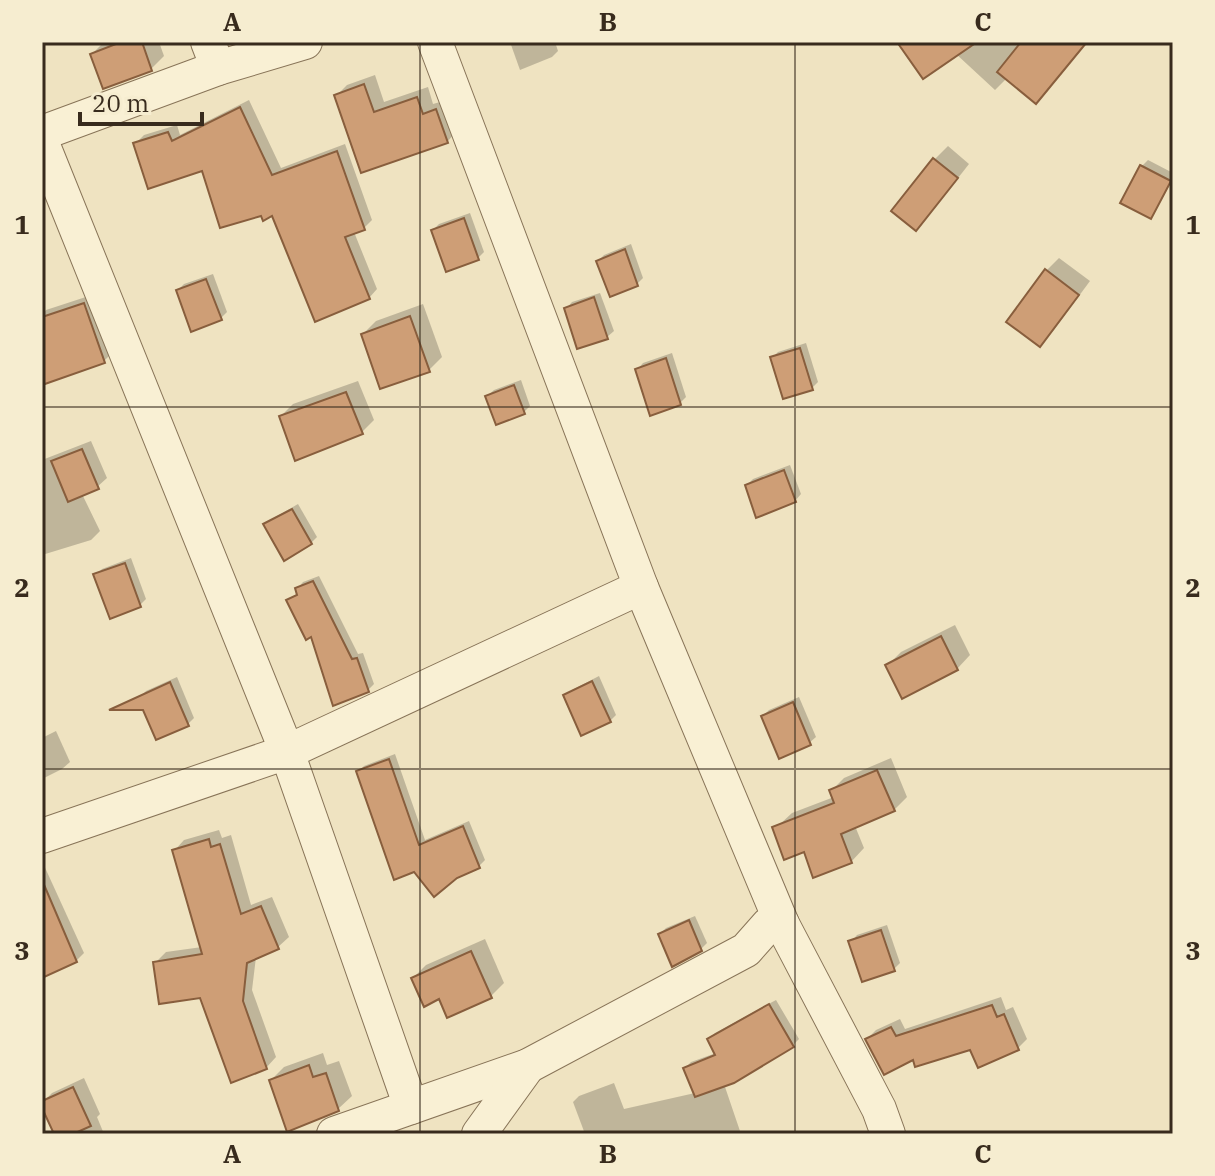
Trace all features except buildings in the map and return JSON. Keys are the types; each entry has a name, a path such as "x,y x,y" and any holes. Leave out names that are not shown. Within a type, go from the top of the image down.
{"street":[{"path":"42,133 213,55 305,42"},
{"path":"435,42 641,587 782,924 879,1109 888,1134"},
{"path":"42,143 287,752 411,1107"},
{"path":"42,836 287,752 641,587"},
{"path":"334,1134 528,1066 746,950 769,924 782,924"},
{"path":"479,1134 528,1066"}]}
